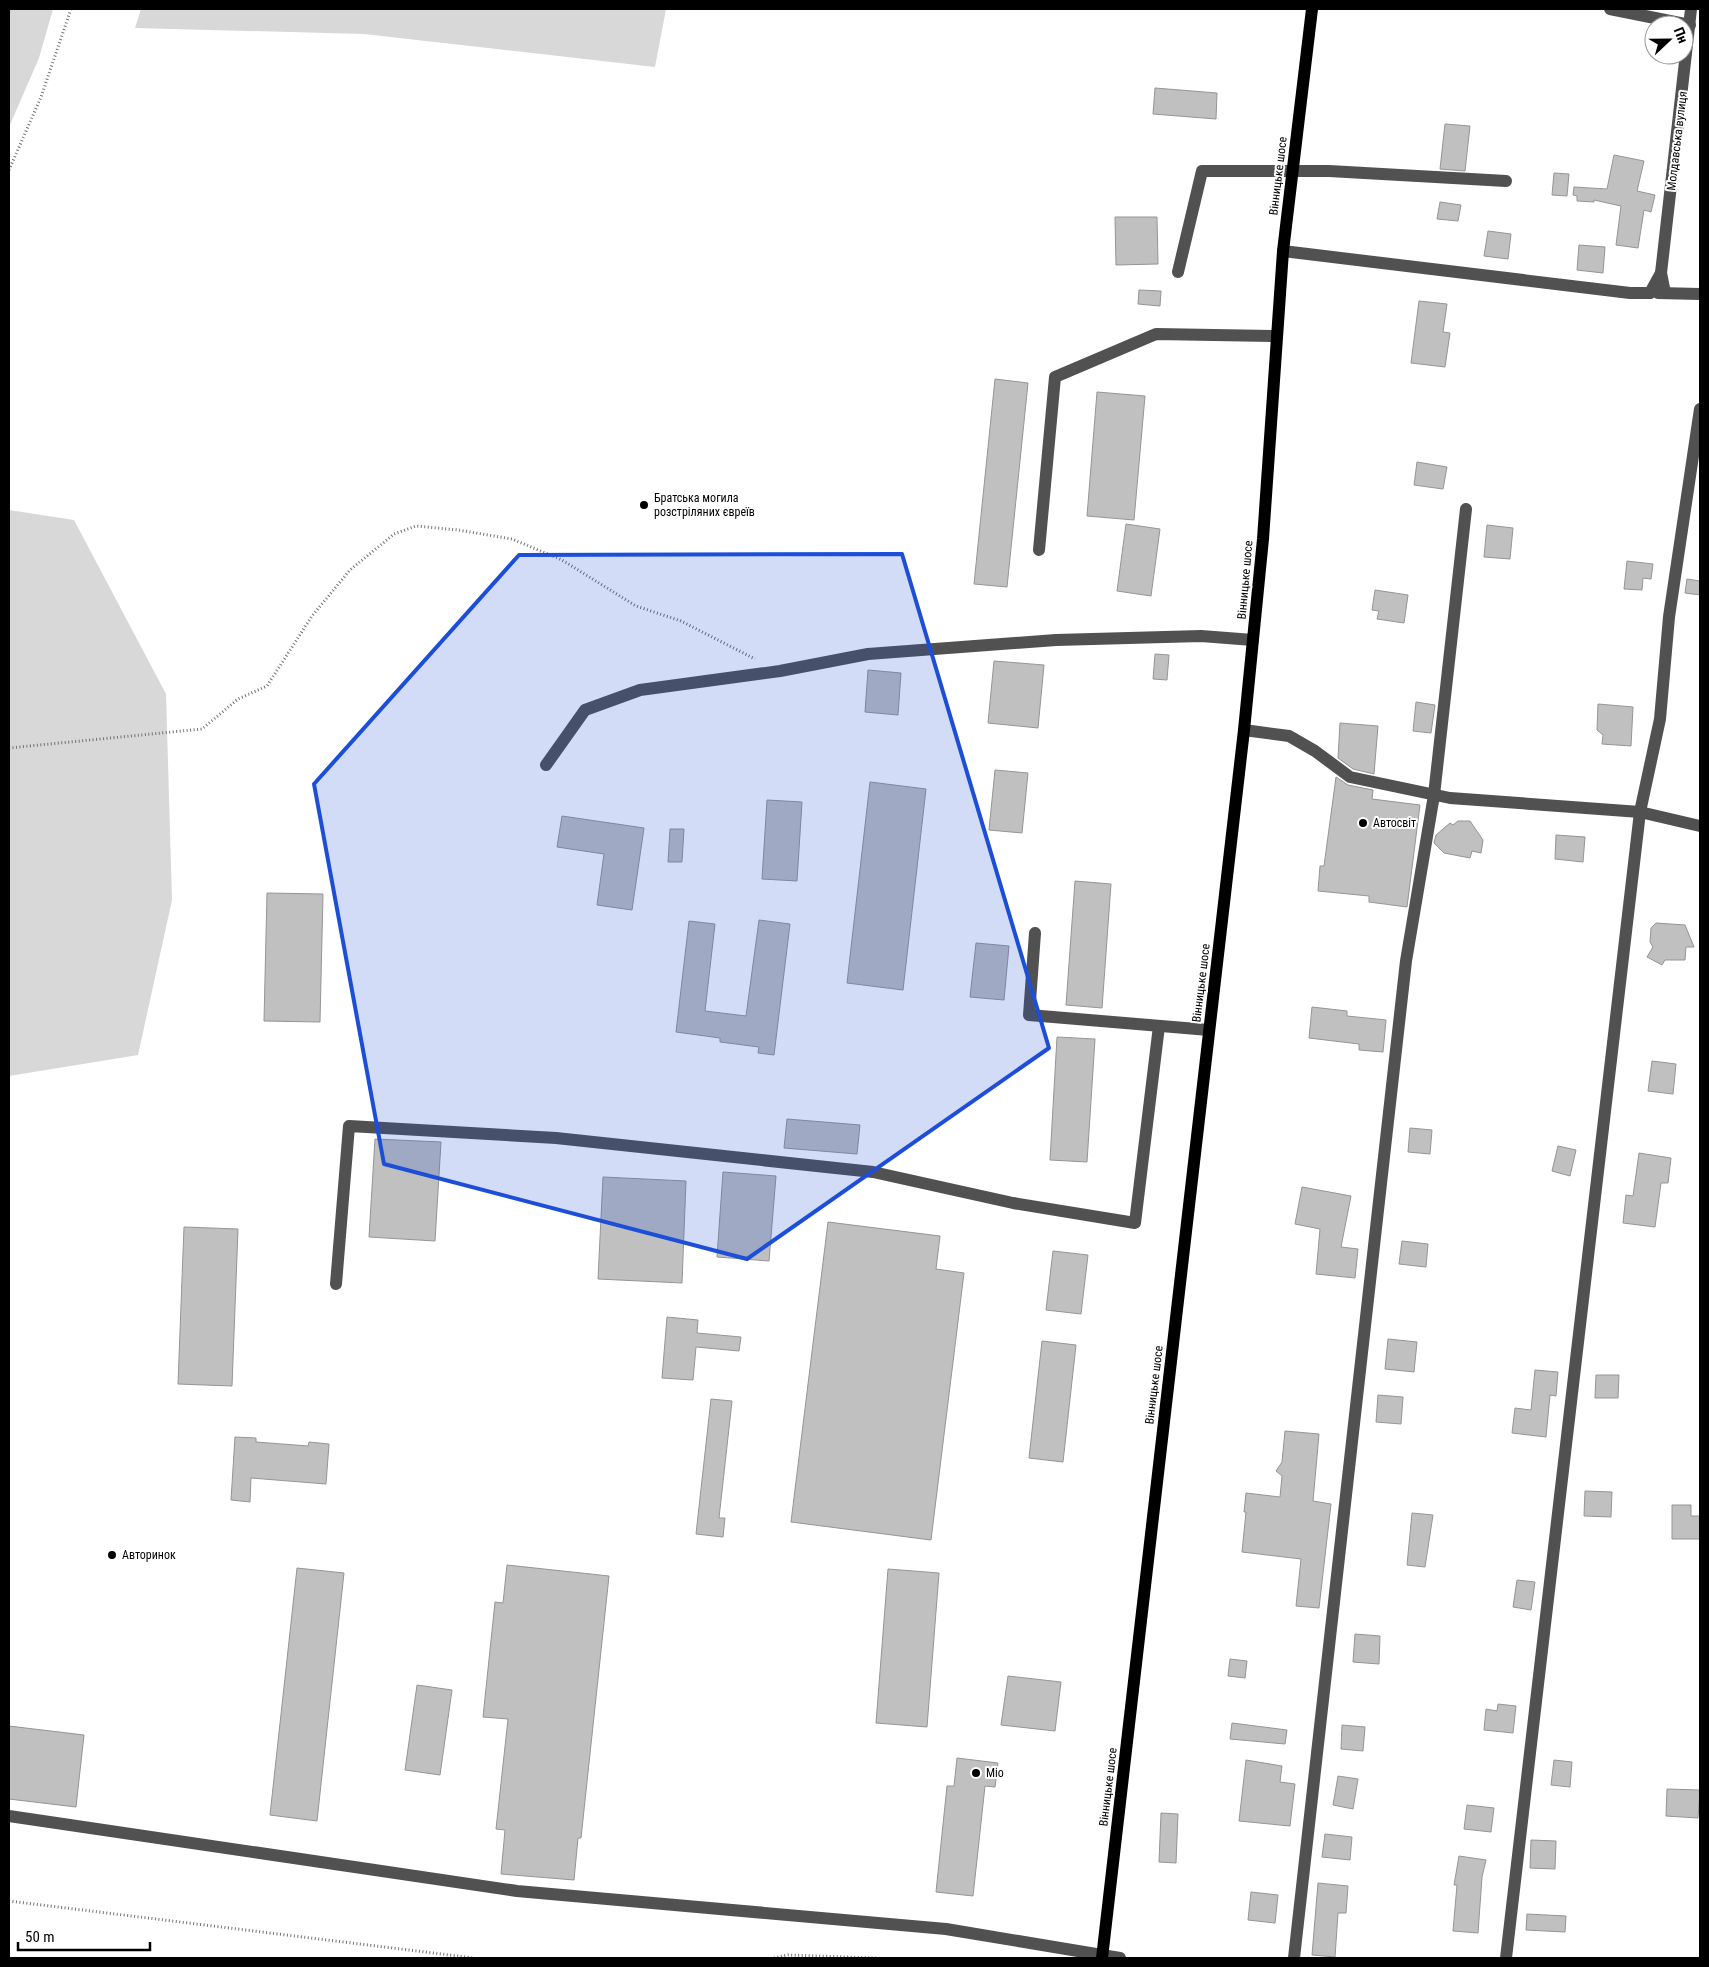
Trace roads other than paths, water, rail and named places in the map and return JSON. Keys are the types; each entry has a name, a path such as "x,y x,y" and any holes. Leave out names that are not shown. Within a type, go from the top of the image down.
{"main road":[{"name":"Вінницьке шосе","path":"1103,1956 1244,730 1263,539 1283,251 1312,9"}],"street":[{"path":"1610,9 1644,16"},
{"name":"Молдавська вулиця","path":"1661,273 1685,65"},
{"path":"1178,272 1202,171 1293,170 1422,174 1506,181"},
{"path":"1283,251 1630,293 1700,294"},
{"path":"1650,293 1661,273"},
{"path":"1661,273 1665,293"},
{"path":"1039,550 1055,377 1156,334 1277,336"},
{"path":"1506,1958 1640,812 1660,719 1669,617 1700,409"},
{"path":"1294,1958 1406,961 1434,795 1466,509"},
{"path":"546,765 585,710 640,690 780,672 868,654 1056,640 1202,636 1253,640"},
{"path":"1244,730 1289,736 1315,751 1350,777 1434,795 1640,812 1700,826"},
{"path":"1035,933 1028,1015 1209,1030"},
{"path":"336,1284 349,1126 556,1138 873,1172 1014,1203 1135,1223 1159,1026"},
{"path":"9,1816 517,1891 946,1929 1070,1954 1120,1958"}],"place":[{"name":"Братська могила розстріляних євреїв","path":"644,505"},
{"name":"Автосвіт","path":"1363,823"},
{"name":"Авторинок","path":"112,1555"},
{"name":"Міо","path":"976,1773"}]}
